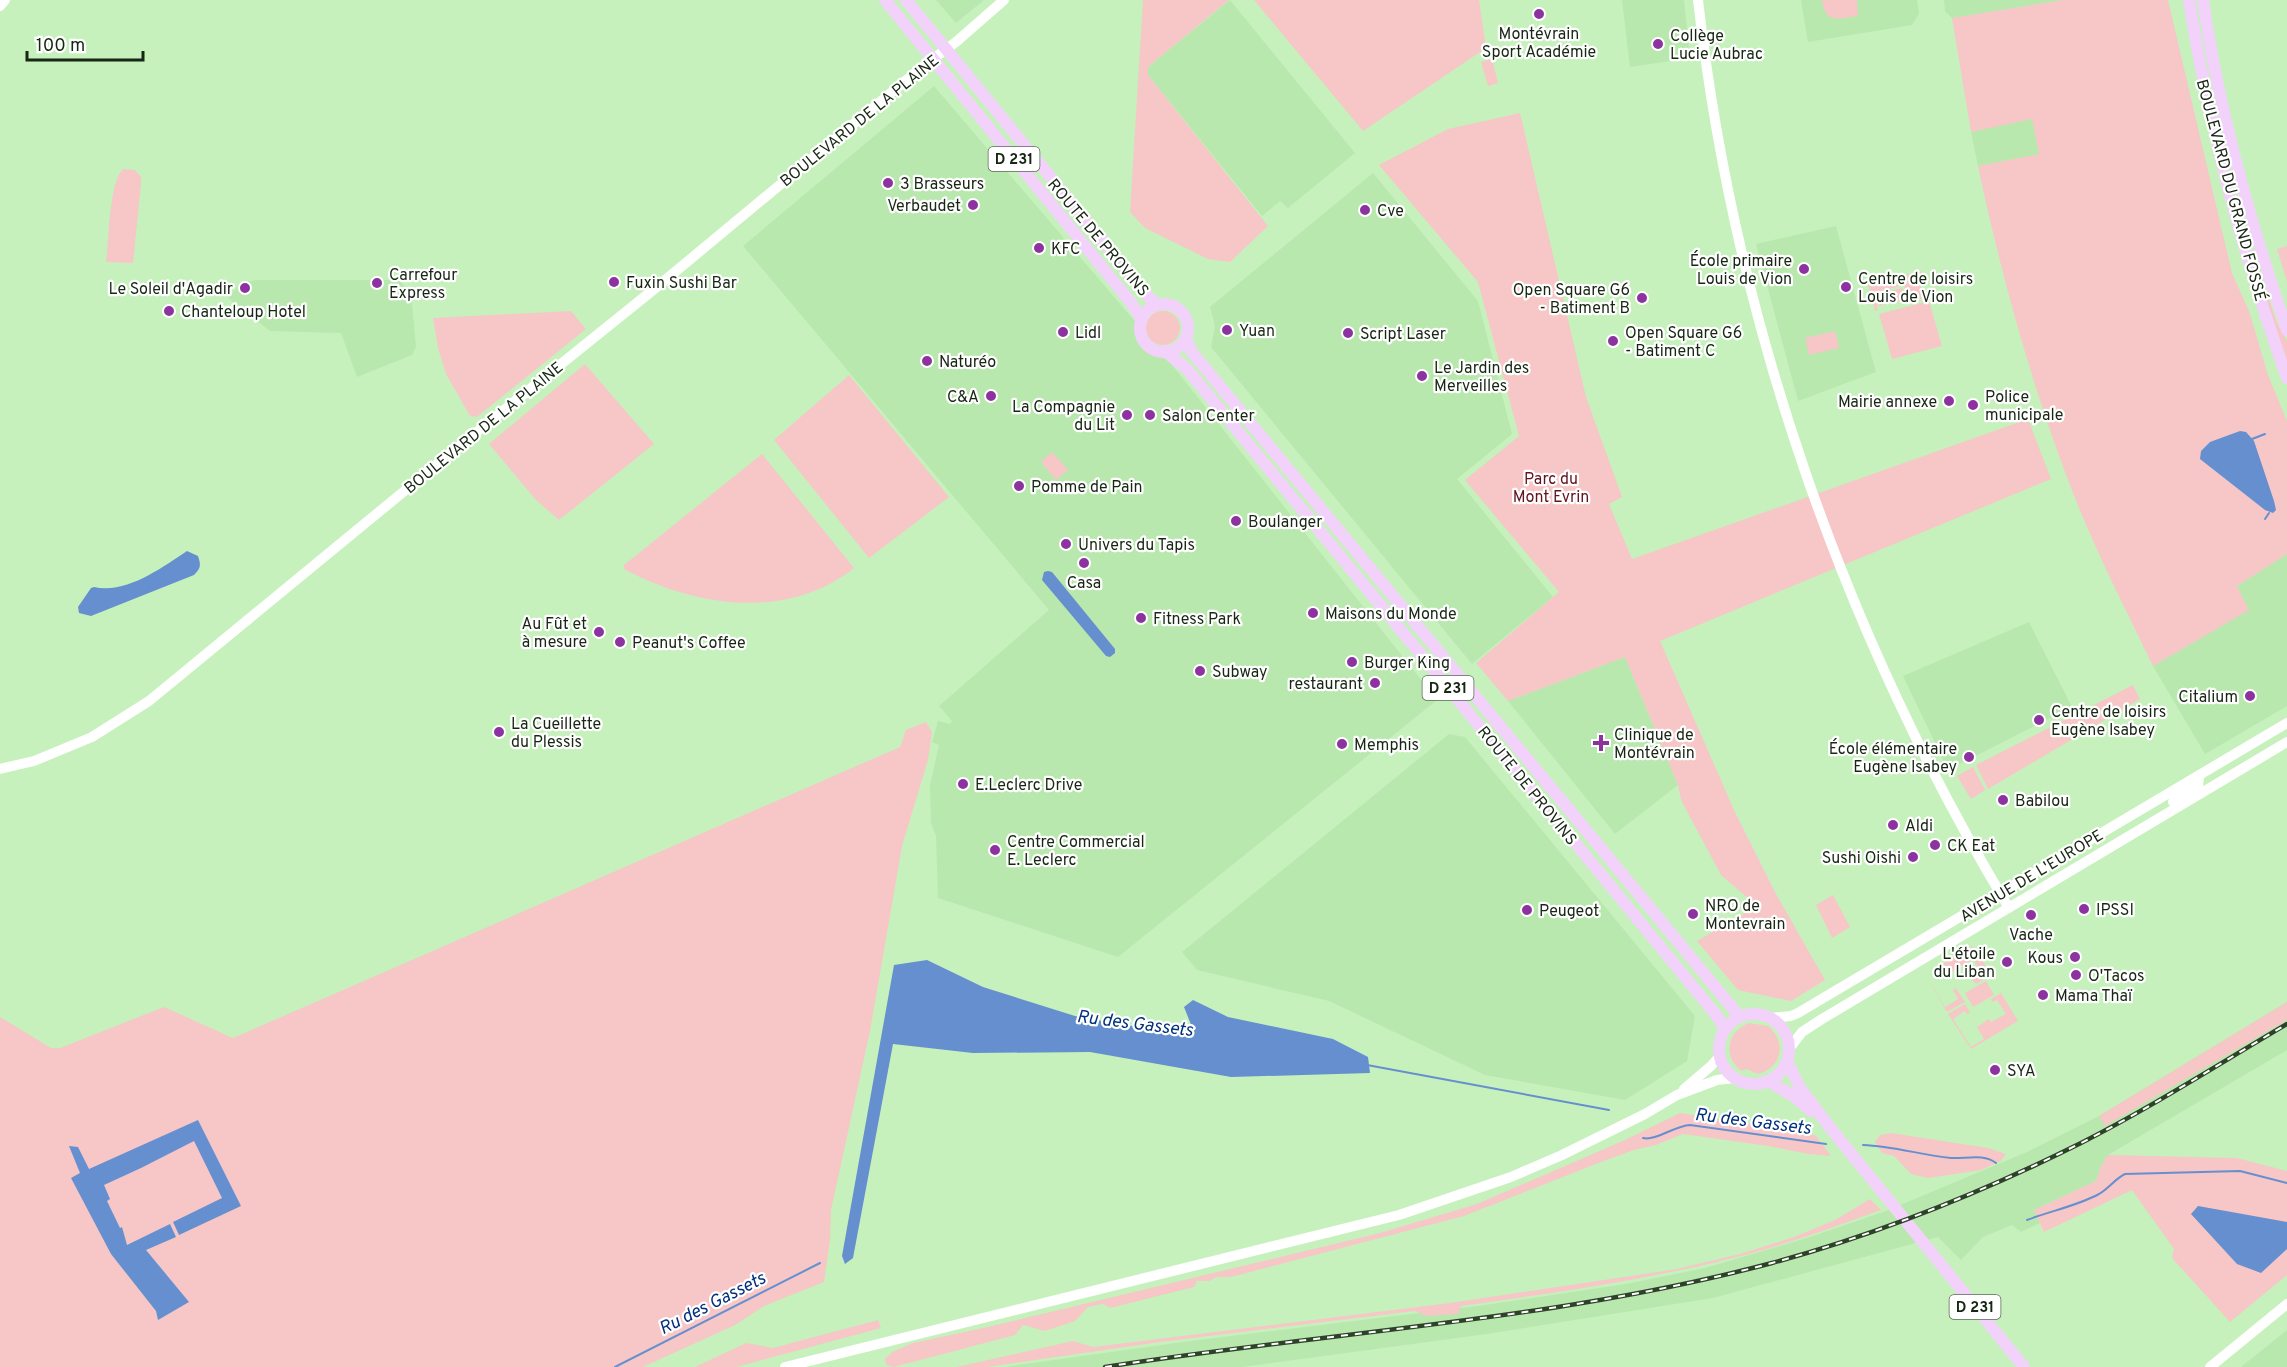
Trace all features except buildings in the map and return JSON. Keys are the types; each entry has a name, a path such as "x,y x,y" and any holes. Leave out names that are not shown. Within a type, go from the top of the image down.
{"main road":[{"path":"0,6 4,0"},
{"name":"ROUTE DE PROVINS","path":"885,0 940,55 1027,149 1157,305"},
{"path":"890,0 897,5 940,55"},
{"name":"ROUTE DE PROVINS","path":"906,0 940,55 1142,319"},
{"name":"BOULEVARD DE LA PLAINE","path":"0,770 34,761 92,737 149,701 940,55 1004,0"},
{"path":"1698,0 1709,82 1737,225 1767,346 1792,431 1834,551 1883,668 1943,791 2005,900"},
{"name":"BOULEVARD DU GRAND FOSSÉ","path":"2189,0 2201,75 2217,147 2251,267 2287,378"},
{"name":"BOULEVARD DU GRAND FOSSÉ","path":"2203,0 2216,73 2237,166 2259,249 2287,330"},
{"path":"1157,305 1178,308 1187,322 1186,338 1174,349 1165,351 1150,348 1145,343 1140,327 1142,319 1148,310 1157,305"},
{"name":"ROUTE DE PROVINS","path":"1186,338 1191,351 1740,1017"},
{"name":"ROUTE DE PROVINS","path":"1165,351 1187,369 1711,1008 1725,1029"},
{"name":"AVENUE DE L'EUROPE","path":"1788,1055 1802,1032 1938,950 2007,897 2066,861 2071,851 2287,723"},
{"path":"2146,825 2157,812 2198,786 2205,779 2268,741 2272,732"},
{"name":"AVENUE DE L'EUROPE","path":"1771,1018 1798,1013 2146,825 2287,742"},
{"path":"1734,1078 1727,1071 1720,1056 1719,1047 1725,1029 1740,1017 1761,1015 1771,1018"},
{"name":"D 231","path":"1771,1018 1784,1031 1788,1055 1800,1088 2024,1367"},
{"path":"1768,1081 1776,1076 1788,1055"},
{"path":"785,1367 1409,1212 1490,1185 1562,1155 1646,1114 1677,1095 1720,1056"},
{"path":"1677,1095 1717,1080 1734,1078"},
{"name":"D 231","path":"1734,1078 1750,1084 1768,1081 1792,1095 1832,1130"},
{"path":"2210,1367 2287,1304"}],"shaded area":[{"path":"936,0 984,0 956,23"},
{"path":"1230,0 1355,153 1288,208 1280,201 1262,216 1148,75 1148,67"},
{"name":"Collège Lucie Aubrac","path":"1622,0 1684,0 1690,58 1630,67"},
{"path":"1801,0 1917,0 1919,14 1912,25 1808,42"},
{"path":"1944,0 2063,0 1952,18 1945,11"},
{"path":"934,86 1173,366 1437,700 1118,957 938,898 936,836 931,823 930,785 939,745 932,742 938,721 950,724 952,721 939,706 1049,610 743,246"},
{"path":"2032,118 2040,154 1978,166 1971,132"},
{"path":"1373,173 1478,301 1512,434 1457,479 1553,597 1472,664 1211,347 1215,326 1210,307"},
{"path":"1836,226 1876,372 1798,401 1756,244"},
{"path":"256,280 399,280 411,293 416,347 412,355 357,377 341,333 270,331 228,298 241,283"},
{"path":"2287,554 2287,706 2205,754 2153,666 2248,610 2237,586"},
{"path":"2029,622 2072,707 1948,770 1903,676"},
{"name":"Clinique de Montévrain","path":"1625,657 1678,785 1615,834 1508,701"},
{"path":"1449,734 1465,737 1695,1016 1687,1061 1625,1100 1485,1075 1329,1001 1197,970 1182,952"},
{"path":"2287,1002 2287,1050 2108,1155 2096,1181 2034,1210 2040,1223 2021,1232 2012,1225 1983,1237 1961,1260 1938,1237 1713,1298 1487,1334 1242,1367 1004,1367 1190,1341 1485,1305 1626,1284 1705,1268 1807,1238 1886,1211 2027,1152 2099,1116"},
{"path":"2287,1330 2287,1367 2241,1367"}],"green space":[{"path":"1143,0 1229,0 1148,67 1148,75 1268,226 1230,262 1208,259 1145,228 1130,212"},
{"path":"1254,0 1479,0 1486,48 1363,131"},
{"path":"1822,0 1857,0 1858,16 1830,17 1826,13"},
{"path":"2063,0 2168,0 2232,273 2249,311 2268,375 2287,421 2287,554 2237,586 2249,610 2153,666 2095,546 2065,472 2027,359 2005,282 1978,166 2039,154 2032,119 1971,132 1952,18"},
{"path":"1492,59 1498,83 1488,86 1481,62"},
{"name":"Parc du Mont Evrin","path":"1520,113 1586,397 1622,497 1609,504 1632,559 2028,419 2051,479 1660,641 1734,810 1776,894 1825,980 1791,1001 1738,990 1697,941 1757,906 1721,875 1681,800 1678,785 1625,657 1508,701 1476,663 1559,592 1465,480 1519,436 1478,282 1379,165 1448,129"},
{"path":"123,169 135,170 141,177 133,263 106,262 112,199 118,176"},
{"path":"2287,246 2287,282 2277,249"},
{"path":"2259,269 2277,323 2287,341 2287,362 2255,270"},
{"path":"1921,271 1924,284 1920,286 1921,289 1925,288 1927,297 1908,302 1904,285 1874,293 1878,310 1875,311 1868,284"},
{"path":"1902,288 1905,300 1879,306 1876,294"},
{"path":"1929,301 1942,346 1892,359 1879,314"},
{"path":"571,311 586,329 477,417 470,416 446,374 438,348 433,318"},
{"path":"1163,311 1175,316 1180,328 1175,340 1163,345 1151,340 1146,328 1151,316"},
{"path":"1835,331 1839,348 1809,355 1805,338"},
{"path":"585,364 654,444 559,520 536,500 489,444"},
{"path":"849,375 949,497 869,558 774,440"},
{"path":"1052,452 1068,470 1056,480 1041,462"},
{"path":"762,454 854,568 828,585 800,596 771,602 740,603 680,592 624,569 624,565"},
{"path":"2133,685 2140,699 1988,789 1976,765"},
{"path":"926,722 932,732 928,760 902,846 870,1031 831,1210 830,1240 824,1282 764,1306 735,1325 643,1367 0,1367 0,1017 51,1048 60,1048 164,1007 233,1038 900,747 906,730"},
{"path":"1973,767 1985,790 1971,799 1957,776"},
{"path":"1833,895 1850,927 1832,938 1816,905"},
{"path":"1973,946 1991,975 1976,984 1972,979 1982,973 1973,959 1943,977 1937,967"},
{"path":"1926,975 1945,1007 1958,999 1953,990 1956,988 1965,1002 1947,1012"},
{"path":"1986,981 1994,995 1973,1007 1965,993"},
{"path":"2001,993 2018,1021 1971,1049 1948,1014 1965,1004 1970,1012 1967,1014 1965,1011 1953,1019 1971,1047 1984,1039 1977,1027 1989,1019 1991,1022 2006,1014 1997,1000 1992,1002 1991,999"},
{"path":"2287,1002 2287,1020 2105,1126 2099,1116"},
{"path":"1749,1023 1768,1026 1778,1039 1780,1047 1777,1060 1766,1071 1758,1074 1746,1069 1742,1071 1732,1059 1730,1052 1732,1038 1736,1032"},
{"path":"1680,1113 1806,1132 1816,1136 1831,1156 1683,1134 1601,1162 1464,1216 1231,1277 1197,1281 1194,1287 1110,1308 1103,1304 1088,1307 1075,1321 1045,1331 1023,1325 1015,1335 894,1367 886,1365 885,1359 892,1352 913,1343 1380,1233 1477,1204 1625,1140"},
{"path":"1891,1133 1988,1148 2006,1154 2001,1161 1981,1170 1928,1178 1911,1174 1894,1156 1882,1153 1875,1142 1880,1135"},
{"path":"2108,1155 2237,1158 2287,1171 2287,1275 2230,1322 2172,1258 2174,1249 2132,1190 2044,1232 2034,1210 2096,1181"},
{"path":"1870,1199 1881,1210 1755,1252 1634,1279 1461,1306 1458,1314 1427,1316 1414,1311 1160,1342 987,1367 957,1367 1073,1341 1093,1347 1450,1303 1677,1269 1740,1254 1794,1237 1835,1220"},
{"path":"878,1320 881,1328 736,1367 695,1367 746,1343 773,1348"}],"water":[{"path":"2240,431 2246,432 2254,441 2274,501 2276,510 2273,513 2265,510 2200,459 2201,451 2210,442"},
{"path":"187,551 198,556 199,559 199,568 194,575 91,616 79,613 78,607 91,588 119,587 131,583 155,572"},
{"path":"1044,572 1052,572 1115,649 1115,653 1110,657 1106,656 1042,580"},
{"path":"927,960 983,987 1075,1016 1138,1027 1184,1030 1192,1027 1184,1007 1193,1000 1228,1017 1333,1039 1368,1057 1370,1073 1231,1077 1090,1052 973,1053 893,1044 853,1258 845,1264 842,1256 894,965"},
{"path":"198,1120 241,1206 179,1235 173,1222 222,1198 194,1141 104,1185 110,1199 107,1201 120,1228 122,1227 127,1245 170,1224 176,1237 146,1250 189,1302 158,1320 156,1311 111,1254 71,1178 80,1173 69,1146 78,1147 89,1169"},
{"path":"2198,1206 2287,1222 2287,1249 2261,1273 2237,1264 2191,1214"}],"waterway":[{"path":"2252,439 2265,434"},
{"path":"2265,519 2269,513"},
{"name":"Ru des Gassets","path":"1367,1065 1609,1110"},
{"name":"Ru des Gassets","path":"1643,1138 1654,1137 1690,1125 1826,1144"},
{"name":"Ru des Gassets","path":"1863,1145 1951,1158 1980,1157 1996,1163"},
{"name":"Ru des Gassets","path":"2027,1220 2091,1198 2103,1192 2125,1174 2240,1171 2287,1183"},
{"name":"Ru des Gassets","path":"615,1367 820,1263"}],"railway":[{"path":"1105,1367 1440,1324 1607,1299 1690,1283 1812,1252 1930,1210 2044,1161 2134,1115 2287,1024"}],"place":[{"name":"Montévrain Sport Académie","path":"1539,14"},
{"name":"Collège Lucie Aubrac","path":"1658,44"},
{"name":"3 Brasseurs","path":"888,183"},
{"name":"Verbaudet","path":"973,205"},
{"name":"Cve","path":"1365,210"},
{"name":"KFC","path":"1039,248"},
{"name":"École primaire Louis de Vion","path":"1804,269"},
{"name":"Fuxin Sushi Bar","path":"614,282"},
{"name":"Carrefour Express","path":"377,283"},
{"name":"Centre de loisirs Louis de Vion","path":"1846,287"},
{"name":"Le Soleil d'Agadir","path":"245,288"},
{"name":"Open Square G6 - Batiment B","path":"1642,298"},
{"name":"Chanteloup Hotel","path":"169,311"},
{"name":"Yuan","path":"1227,330"},
{"name":"Lidl","path":"1063,332"},
{"name":"Script Laser","path":"1348,333"},
{"name":"Open Square G6 - Batiment C","path":"1613,341"},
{"name":"Naturéo","path":"927,361"},
{"name":"Le Jardin des Merveilles","path":"1422,376"},
{"name":"C&A","path":"991,396"},
{"name":"Mairie annexe","path":"1949,401"},
{"name":"Police municipale","path":"1973,405"},
{"name":"La Compagnie du Lit","path":"1127,415"},
{"name":"Salon Center","path":"1150,415"},
{"name":"Pomme de Pain","path":"1019,486"},
{"name":"Boulanger","path":"1236,521"},
{"name":"Univers du Tapis","path":"1066,544"},
{"name":"Casa","path":"1084,563"},
{"name":"Maisons du Monde","path":"1313,613"},
{"name":"Fitness Park","path":"1141,618"},
{"name":"Au Fût et à mesure","path":"599,632"},
{"name":"Peanut's Coffee","path":"620,642"},
{"name":"Burger King","path":"1352,662"},
{"name":"Subway","path":"1200,671"},
{"name":"restaurant","path":"1375,683"},
{"name":"Citalium","path":"2250,696"},
{"name":"Centre de loisirs Eugène Isabey","path":"2039,720"},
{"name":"La Cueillette du Plessis","path":"499,732"},
{"name":"Clinique de Montévrain","path":"1601,743"},
{"name":"Memphis","path":"1342,744"},
{"name":"École élémentaire Eugène Isabey","path":"1969,757"},
{"name":"E.Leclerc Drive","path":"963,784"},
{"name":"Babilou","path":"2003,800"},
{"name":"Aldi","path":"1893,825"},
{"name":"CK Eat","path":"1935,845"},
{"name":"Centre Commercial E. Leclerc","path":"995,850"},
{"name":"Sushi Oishi","path":"1913,857"},
{"name":"IPSSI","path":"2084,909"},
{"name":"Peugeot","path":"1527,910"},
{"name":"NRO de Montevrain","path":"1693,914"},
{"name":"Vache","path":"2031,915"},
{"name":"Kous","path":"2075,957"},
{"name":"L'étoile du Liban","path":"2007,962"},
{"name":"O'Tacos","path":"2076,975"},
{"name":"Mama Thaï","path":"2043,995"},
{"name":"SYA","path":"1995,1070"}]}
